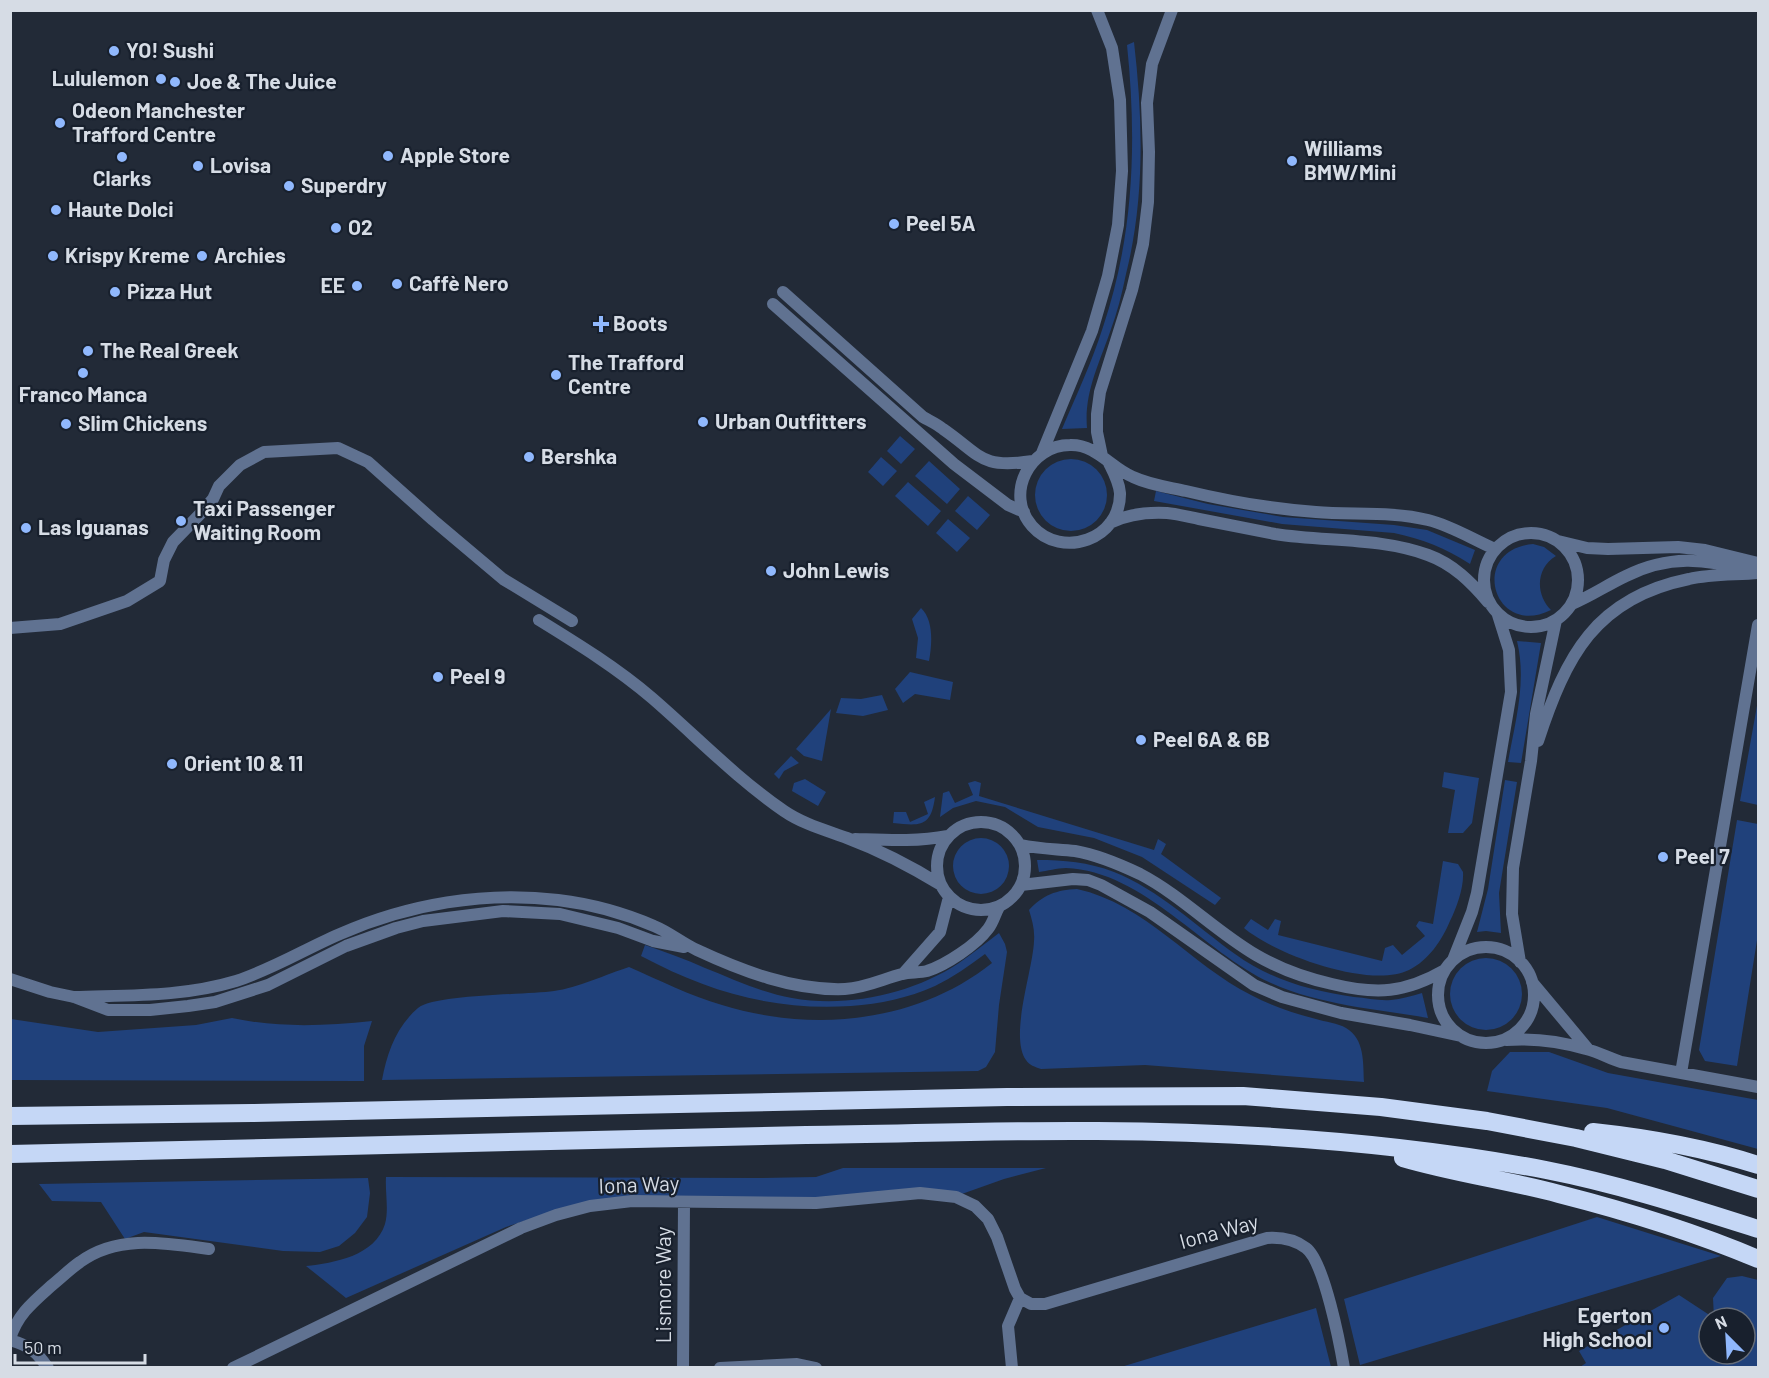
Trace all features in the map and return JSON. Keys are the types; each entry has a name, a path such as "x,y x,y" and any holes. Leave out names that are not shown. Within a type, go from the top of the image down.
{"highway":[{"path":"10,1114 252,1113 995,1097 1243,1096 1381,1107 1633,1137 1693,1148 1758,1165"},
{"path":"1486,1121 1576,1138 1665,1160 1758,1189"},
{"path":"10,1154 717,1137 1098,1131 1244,1137 1358,1144 1454,1155 1548,1171 1644,1194 1758,1229"},
{"path":"1358,1144 1428,1165 1558,1194 1627,1213 1758,1259"}],"street":[{"path":"1097,10 1112,48 1120,100 1122,146 1120,198 1108,276 1092,331 1037,457 1025,473 1021,486 1020,499 1032,526 1044,536 1058,543 1074,544 1089,540 1122,517 1134,514 1169,513 1276,534 1373,543 1410,549 1431,555 1450,566 1467,579 1498,615 1512,624 1526,627 1542,626 1556,620 1572,604 1626,575 1661,563 1704,560 1758,573"},
{"path":"1110,524 1117,509 1120,493 1117,477 1105,460 1097,414 1100,392 1132,290 1143,244 1148,202 1147,104 1152,64 1172,10"},
{"path":"783,292 923,417 942,428 974,454 1002,464 1037,457 1056,446 1072,445 1088,448 1133,477 1149,483 1215,498 1281,509 1401,516 1428,520 1445,525 1495,549"},
{"path":"772,304 954,464 1008,505 1024,512"},
{"path":"10,628 60,624 127,601 160,581 164,560 173,542 202,512 213,499 219,486 240,465 264,452 312,448 338,448 368,462 496,574 572,621"},
{"path":"1488,602 1483,580 1488,558 1505,540 1518,534 1545,535 1557,541 1587,548 1678,547 1714,552 1758,563"},
{"path":"1557,541 1573,558 1577,569 1577,587 1572,604"},
{"path":"1532,761 1547,714 1576,651 1593,629 1614,611 1640,595 1665,585 1692,578 1758,573"},
{"path":"1461,1036 1449,1026 1441,1013 1438,999 1439,984 1472,912 1477,893 1509,706 1509,650 1498,615"},
{"path":"539,620 634,684 745,781 786,813 826,832 848,838 941,885"},
{"path":"1520,962 1512,914 1512,868 1532,761 1536,714 1556,620"},
{"path":"1681,1073 1758,625"},
{"path":"987,821 1000,825 1012,833 1021,845 1026,858 1026,872 1015,895 999,907 986,910 959,905 949,897 937,873 940,847 948,836 959,827 972,822 987,821"},
{"path":"848,838 902,841 948,836"},
{"path":"1021,845 1077,852 1116,863 1142,875 1167,891 1255,955 1303,977 1342,987 1383,992 1410,987 1425,981 1465,952 1487,948 1508,953 1520,962 1532,982 1588,1049"},
{"path":"1021,885 1073,879 1101,885 1150,912 1254,985 1282,997 1341,1013 1461,1036 1480,1043 1532,1038 1588,1049 1603,1057 1621,1062 1758,1087"},
{"path":"10,979 74,997 186,992 213,987 264,970 340,933 393,914 476,899 534,897 620,913 657,927 695,950 786,983 815,988 845,989 875,984 903,974 928,971 955,957 989,928 999,907"},
{"path":"903,974 940,932 949,897"},
{"path":"1502,1041 1525,1024 1534,997 1532,982"},
{"name":"Iona Way","path":"233,1368 521,1228 590,1206 632,1202 816,1203 920,1193 956,1197 975,1206 988,1219 997,1236 1020,1298 1031,1304 1045,1304 1256,1241 1282,1237 1295,1242 1308,1249 1318,1266 1339,1338 1344,1368"},
{"name":"Lismore Way","path":"683,1368 684,1203"},
{"path":"48,1368 38,1354 27,1345 10,1340 14,1325 22,1312 81,1261 109,1247 129,1243 156,1242 209,1249"},
{"path":"1012,1368 1008,1326 1020,1298"},
{"path":"720,1368 797,1364 816,1368"}],"shaded area":[{"path":"1134,42 1139,100 1140,159 1137,217 1132,245 1113,325 1090,391 1087,428 1062,429 1099,340 1121,258 1127,223 1132,152 1127,45"},
{"path":"900,436 915,449 901,464 887,451"},
{"path":"881,457 897,471 883,486 868,472"},
{"path":"1071,459 1091,465 1101,475 1107,495 1101,515 1091,525 1071,531 1051,525 1041,515 1035,495 1041,475 1051,465"},
{"path":"929,461 960,489 947,504 915,476"},
{"path":"908,482 941,511 928,526 895,496"},
{"path":"1156,491 1208,504 1283,517 1394,525 1427,530 1475,550 1470,564 1452,553 1405,535 1282,524 1154,501"},
{"path":"968,496 990,515 977,530 955,511"},
{"path":"948,519 970,538 957,552 936,533"},
{"path":"1533,544 1544,547 1556,556 1545,567 1540,582 1542,596 1551,610 1531,616 1515,613 1503,603 1496,590 1495,575 1500,561 1513,550"},
{"path":"921,608 930,626 929,661 916,658 918,638 912,619"},
{"path":"1517,641 1541,643 1521,763 1508,762 1520,687 1520,656"},
{"path":"910,672 953,682 950,700 915,694 903,703 895,689"},
{"path":"882,695 888,710 863,716 836,713 841,698 861,699"},
{"path":"1758,700 1758,805 1740,801"},
{"path":"831,709 822,761 804,756 796,749"},
{"path":"791,756 799,763 784,771 779,779 774,774"},
{"path":"1444,772 1479,778 1472,823 1463,833 1448,833 1455,790 1442,787"},
{"path":"805,779 826,792 818,806 792,791 794,783"},
{"path":"1505,780 1517,782 1499,893 1501,933 1477,932 1488,889"},
{"path":"975,781 981,783 979,796 1154,850 1158,839 1166,844 1161,854 1221,898 1215,905 1142,857 1094,838 1038,827 1005,807 976,801 953,808 940,817 943,793 949,791 955,803 973,795 968,783"},
{"path":"935,797 931,814 923,822 918,824 893,823 894,812 906,812 910,822 928,814 924,802"},
{"path":"1737,820 1758,824 1758,934 1737,1066 1705,1061 1699,1050"},
{"path":"981,838 992,840 1001,846 1007,855 1009,866 1007,877 1001,886 992,892 981,894 970,892 961,886 955,877 953,866 955,855 961,846 970,840"},
{"path":"1037,860 1085,864 1114,872 1131,880 1162,898 1249,963 1292,983 1307,988 1377,1000 1395,1000 1422,993 1428,1018 1328,1001 1271,983 1246,969 1172,915 1121,883 1094,873 1066,868 1039,872"},
{"path":"1443,861 1458,864 1463,872 1460,897 1439,942 1423,961 1409,970 1392,975 1371,975 1324,966 1278,949 1244,928 1251,919 1268,930 1275,919 1281,921 1278,935 1382,961 1385,948 1393,945 1402,955 1425,936 1416,926 1419,921 1433,924"},
{"path":"1077,889 1102,897 1147,921 1208,968 1251,995 1283,1009 1346,1028 1357,1038 1360,1045 1364,1082 1145,1065 1041,1069 1030,1065 1021,1049 1020,1035 1023,1002 1034,941 1034,929 1029,910 1050,894"},
{"path":"999,933 1007,952 995,1052 986,1067 978,1071 382,1080 390,1050 398,1032 410,1015 428,1003 443,1000 554,991 582,984 629,967 722,1005 756,1014 792,1019 827,1020 863,1017 897,1010 931,999 963,983 992,963 985,954 935,986 894,1000 873,1004 822,1007 768,1002 717,989 666,969 641,956 645,945 770,993 813,1001 835,1001 878,996 921,983 959,963"},
{"path":"1486,958 1506,964 1516,974 1522,994 1516,1014 1506,1024 1486,1030 1466,1024 1456,1014 1450,994 1456,974 1466,964"},
{"path":"232,1018 302,1025 372,1021 364,1046 364,1081 11,1080 11,1019 98,1032 196,1025"},
{"path":"1510,1052 1549,1052 1608,1073 1758,1100 1758,1149 1607,1108 1487,1091 1492,1071"},
{"path":"843,1168 1046,1168 1004,1179 959,1195 817,1199 755,1197 549,1213 506,1227 346,1298 306,1266 341,1260 363,1251 372,1244 380,1235 385,1224 386,1177 816,1177"},
{"path":"368,1178 370,1193 367,1217 355,1233 339,1246 320,1252 283,1251 144,1232 125,1239 101,1202 52,1201 39,1184"},
{"path":"1597,1217 1721,1256 1360,1365 1344,1299"},
{"path":"1742,1276 1758,1280 1758,1367 1580,1367 1586,1363 1579,1351 1679,1295 1697,1307 1697,1366 1757,1366 1757,1306 1713,1306 1713,1298 1727,1278"},
{"path":"1316,1308 1331,1367 1121,1367"}],"place":[{"name":"YO! Sushi","path":"114,51"},
{"name":"Lululemon","path":"161,79"},
{"name":"Joe & The Juice","path":"175,82"},
{"name":"Odeon Manchester Trafford Centre","path":"60,123"},
{"name":"Apple Store","path":"388,156"},
{"name":"Clarks","path":"122,157"},
{"name":"Williams BMW/Mini","path":"1292,161"},
{"name":"Lovisa","path":"198,166"},
{"name":"Superdry","path":"289,186"},
{"name":"Haute Dolci","path":"56,210"},
{"name":"Peel 5A","path":"894,224"},
{"name":"O2","path":"336,228"},
{"name":"Krispy Kreme","path":"53,256"},
{"name":"Archies","path":"202,256"},
{"name":"Caffè Nero","path":"397,284"},
{"name":"EE","path":"357,286"},
{"name":"Pizza Hut","path":"115,292"},
{"name":"Boots","path":"601,324"},
{"name":"The Real Greek","path":"88,351"},
{"name":"Franco Manca","path":"83,373"},
{"name":"The Trafford Centre","path":"556,375"},
{"name":"Urban Outfitters","path":"703,422"},
{"name":"Slim Chickens","path":"66,424"},
{"name":"Bershka","path":"529,457"},
{"name":"Taxi Passenger Waiting Room","path":"181,521"},
{"name":"Las Iguanas","path":"26,528"},
{"name":"John Lewis","path":"771,571"},
{"name":"Peel 9","path":"438,677"},
{"name":"Peel 6A & 6B","path":"1141,740"},
{"name":"Orient 10 & 11","path":"172,764"},
{"name":"Peel 7","path":"1663,857"},
{"name":"Egerton High School","path":"1664,1328"}]}
